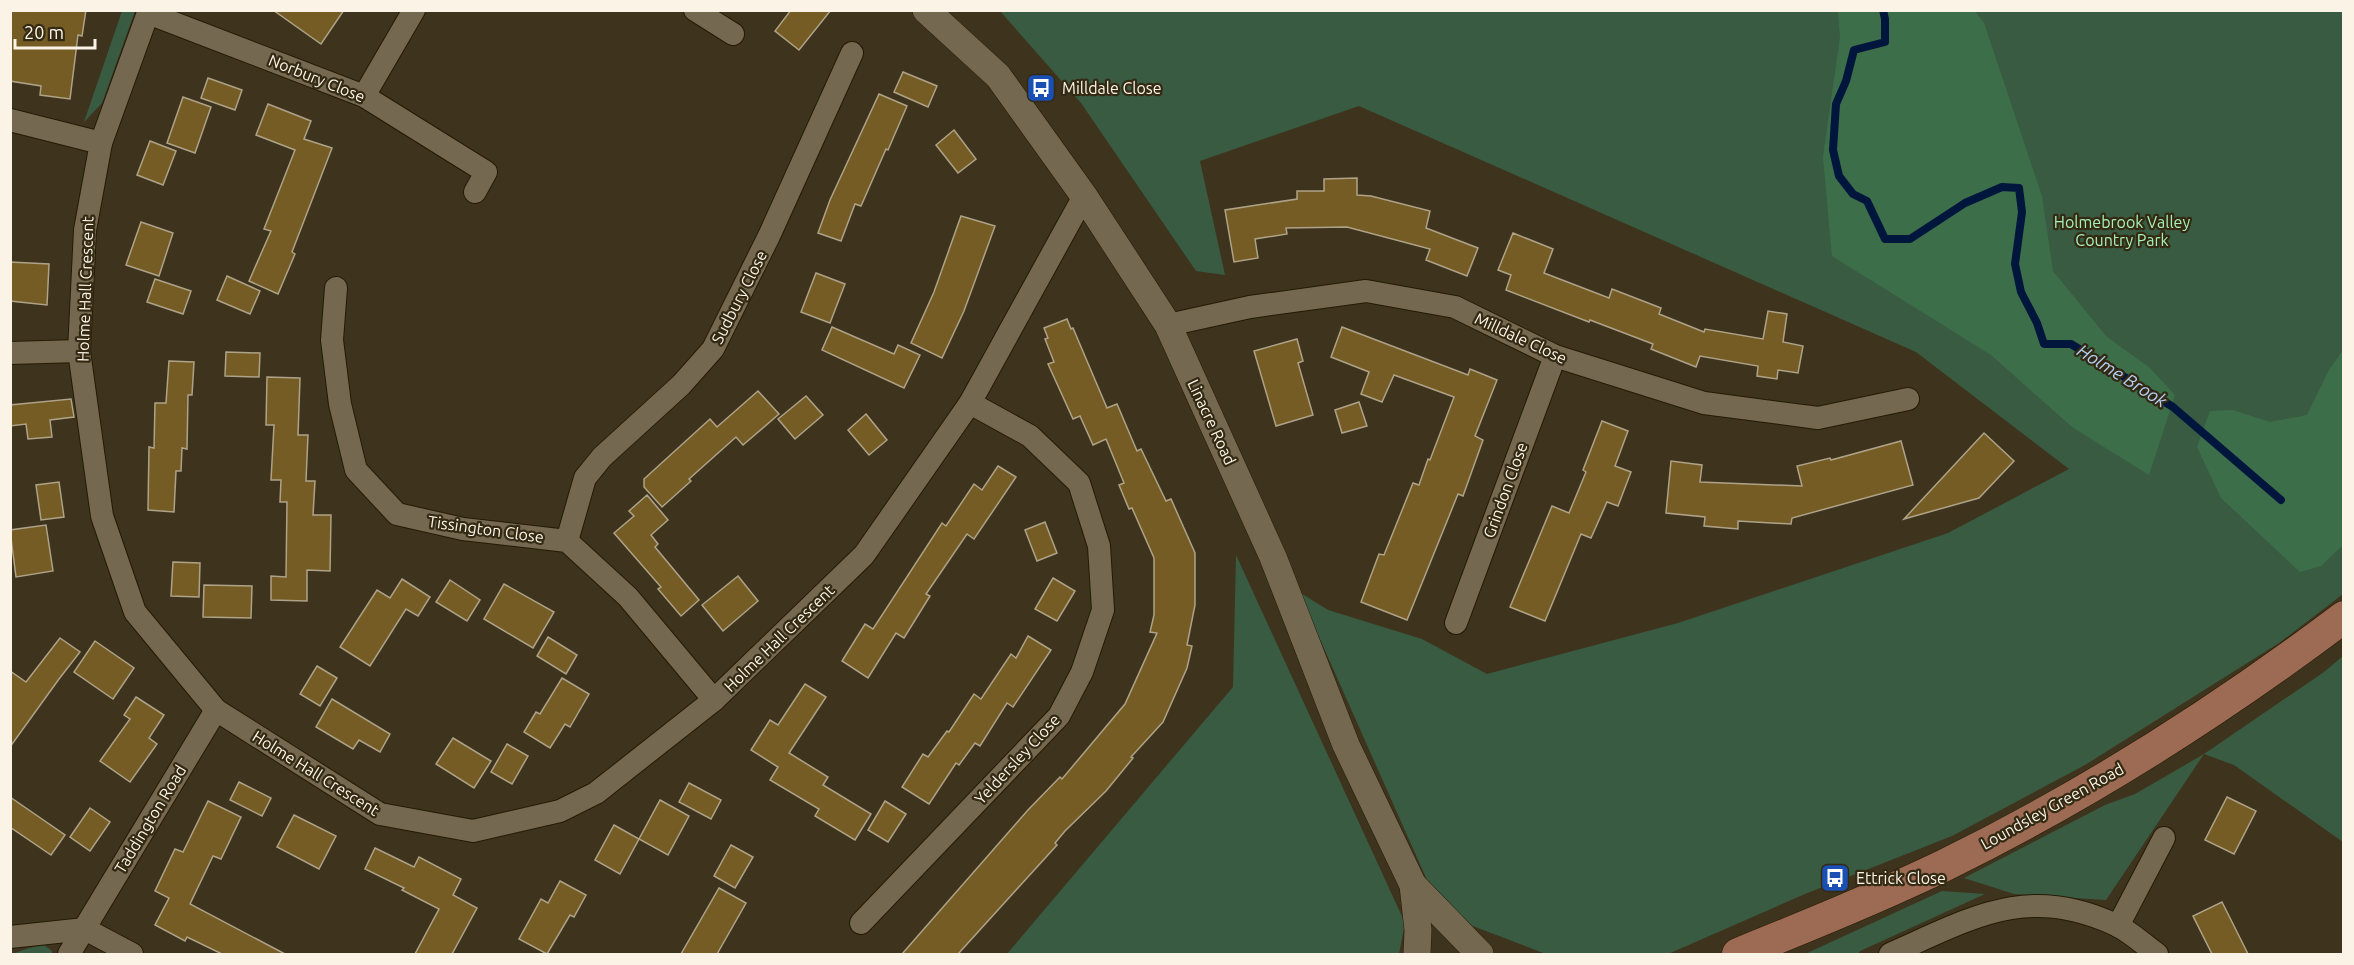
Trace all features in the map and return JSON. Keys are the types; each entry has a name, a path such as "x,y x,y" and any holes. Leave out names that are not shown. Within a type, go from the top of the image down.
{"main road":[{"name":"Loundsley Green Road","path":"1738,954 1942,866 2091,787 2178,733 2302,650 2336,622"}],"street":[{"path":"364,96 414,10"},
{"path":"695,10 733,34"},
{"name":"Linacre Road","path":"926,10 998,76 1084,196 1167,325 1274,556 1346,745 1413,885 1480,954"},
{"name":"Norbury Close","path":"148,12 364,96 486,172 475,192"},
{"name":"Holme Hall Crescent","path":"148,12 101,143 85,230 79,351 102,516 135,612 216,710 380,814 473,831 549,815 596,793 714,700 864,555 970,403 1084,196"},
{"name":"Sudbury Close","path":"567,541 585,478 602,457 681,385 713,349 769,236 852,53"},
{"path":"10,120 101,143"},
{"name":"Tissington Close","path":"336,288 332,340 340,404 356,470 397,514 463,529 567,541 628,597 714,700"},
{"name":"Milldale Close","path":"1167,325 1250,307 1366,291 1455,307 1555,356 1704,403 1818,418 1908,399"},
{"path":"10,354 79,351"},
{"name":"Grindon Close","path":"1456,623 1555,356"},
{"name":"Yeldersley Close","path":"861,923 1059,717 1082,672 1103,610 1100,546 1079,483 1030,436 970,403"},
{"name":"Taddington Road","path":"69,954 216,710"},
{"path":"2118,926 2164,838"},
{"name":"Linacre Road","path":"1413,885 1418,930 1417,954"},
{"path":"1890,954 1982,914 2020,905 2071,908 2118,926 2157,954"},
{"path":"10,937 84,929 132,954"}],"green space":[{"path":"122,11 135,11 102,103 84,122"},
{"name":"Holmebrook Valley Country Park","path":"1000,11 2343,11 2343,594 2279,643 2085,765 1952,836 1805,894 1668,954 1546,954 1470,925 1427,880 1299,592 1328,610 1422,639 1487,674 1678,623 1948,533 2069,469 1916,352 1359,106 1200,161 1225,275 1196,271 1081,103"},
{"path":"1838,11 1975,11 1984,23 2042,196 2053,271 2106,336 2150,368 2175,395 2149,475 2072,427 1991,355 1832,256 1823,157 1840,37"},
{"path":"2343,350 2343,545 2321,566 2300,572 2221,498 2197,447 2210,411 2233,410 2270,422 2307,415 2329,370"},
{"path":"1236,555 1405,923 1399,954 1007,954 1233,687"},
{"path":"2343,656 2343,842 2234,765 2204,754 2324,672"},
{"path":"2204,754 2106,900 2014,894 1964,878 2105,805 2135,794"},
{"path":"1942,891 1985,894 1860,951 1858,954 1805,954"},
{"path":"44,945 52,951 52,954 12,954 29,948"}],"building":[{"path":"10,10 86,10 82,36 78,35 70,99 40,95 41,86 10,81"},
{"path":"273,10 344,10 321,44"},
{"path":"791,10 831,10 799,50 775,31"},
{"path":"903,72 937,86 928,107 894,92"},
{"path":"208,78 242,90 235,110 201,98"},
{"path":"879,94 907,106 861,206 855,204 841,241 818,233 830,200"},
{"path":"183,97 211,107 195,153 167,143"},
{"path":"268,104 311,121 304,139 332,148 292,252 295,254 278,294 249,281 271,231 264,229 295,150 256,135"},
{"path":"954,130 976,159 958,173 936,145"},
{"path":"150,141 176,151 163,185 137,175"},
{"path":"1357,178 1357,195 1371,196 1430,211 1426,228 1478,248 1467,276 1426,260 1430,249 1347,227 1286,228 1287,234 1255,239 1258,258 1234,262 1225,210 1297,199 1297,191 1324,191 1324,179"},
{"path":"961,216 995,226 964,311 942,358 911,343 934,292"},
{"path":"141,222 173,233 159,276 126,265"},
{"path":"1513,233 1553,249 1544,273 1609,298 1612,289 1661,308 1659,314 1704,332 1705,329 1763,339 1768,311 1787,314 1783,342 1803,346 1798,373 1778,370 1777,379 1757,376 1758,366 1700,356 1696,367 1651,349 1653,344 1506,290 1511,275 1498,270"},
{"path":"10,262 49,264 47,305 10,301"},
{"path":"816,273 845,284 830,323 801,312"},
{"path":"227,276 260,291 250,314 217,300"},
{"path":"155,279 191,291 183,314 147,302"},
{"path":"1067,319 1107,408 1117,404 1137,451 1141,449 1166,501 1171,499 1195,553 1195,605 1187,645 1192,646 1187,668 1163,722 1131,757 1133,758 1106,791 1065,831 1055,843 1057,845 958,954 902,954 1028,810 1060,777 1062,779 1125,704 1157,633 1150,632 1154,615 1154,558 1119,485 1124,483 1106,439 1093,445 1080,416 1073,419 1048,364 1054,362 1045,339 1048,338 1044,328"},
{"path":"832,327 894,354 898,345 920,355 904,388 822,350"},
{"path":"1342,327 1468,375 1470,369 1497,380 1475,436 1483,440 1463,496 1458,494 1407,620 1361,602 1379,554 1384,555 1413,483 1419,485 1454,397 1394,375 1382,402 1361,394 1369,372 1331,357"},
{"path":"1297,339 1303,361 1298,363 1313,415 1276,426 1254,351"},
{"path":"226,352 260,353 259,377 225,376"},
{"path":"169,361 194,362 192,395 188,395 187,449 182,448 181,471 176,471 174,512 148,510 149,447 154,448 155,403 166,403"},
{"path":"267,377 300,378 298,435 308,435 306,481 315,481 313,515 331,515 330,571 307,570 307,601 271,600 271,576 286,577 287,502 280,502 281,480 271,480 274,425 266,425"},
{"path":"758,391 779,414 743,445 736,437 662,507 644,487 644,479 710,419 717,427"},
{"path":"806,396 823,415 795,439 778,419"},
{"path":"71,399 74,417 50,420 52,437 28,439 26,424 10,426 10,405"},
{"path":"1359,402 1367,426 1342,433 1335,410"},
{"path":"866,414 887,440 869,455 848,430"},
{"path":"1602,421 1628,431 1615,466 1631,472 1618,506 1607,502 1591,538 1581,534 1545,621 1510,607 1552,506 1569,513 1586,472 1583,470"},
{"path":"1984,433 2014,461 1979,498 1904,519"},
{"path":"1901,441 1913,485 1792,518 1791,524 1738,521 1738,529 1704,526 1705,517 1666,513 1671,461 1702,465 1700,482 1802,486 1797,466 1830,458 1831,460"},
{"path":"998,466 1016,477 974,539 967,534 926,594 930,596 904,638 896,633 868,678 842,661 865,624 873,629 942,523 946,526 974,484 982,490"},
{"path":"59,482 64,517 41,520 36,485"},
{"path":"647,495 668,520 651,535 658,544 655,547 699,600 681,616 658,589 661,587 614,533 634,516 629,511"},
{"path":"1045,522 1057,553 1037,561 1025,530"},
{"path":"46,525 53,571 16,577 10,530"},
{"path":"173,562 200,563 199,597 171,596"},
{"path":"738,576 758,601 723,631 702,605"},
{"path":"1053,578 1075,591 1057,621 1035,609"},
{"path":"402,579 430,597 418,616 406,609 370,666 340,647 377,590 390,598"},
{"path":"450,580 480,600 467,621 436,602"},
{"path":"504,584 554,612 533,648 484,619"},
{"path":"204,585 252,586 251,618 203,617"},
{"path":"1028,636 1051,650 1013,707 1007,703 980,746 975,743 959,765 956,763 929,804 902,787 923,754 928,757 947,731 949,732 974,694 981,699 1011,654 1016,658"},
{"path":"548,637 577,655 566,674 537,656"},
{"path":"60,638 80,652 10,747 10,671 26,682"},
{"path":"95,641 134,668 113,699 74,672"},
{"path":"317,666 337,678 320,706 300,694"},
{"path":"562,678 589,694 570,727 565,724 550,748 524,732 536,712 540,714"},
{"path":"805,684 826,697 789,753 828,777 823,785 871,814 855,840 815,816 819,809 770,780 778,767 751,750 770,720 778,725"},
{"path":"136,697 164,715 149,738 157,744 130,782 100,761 130,719 124,715"},
{"path":"332,699 390,734 380,752 359,740 353,749 316,727"},
{"path":"453,738 491,761 474,788 436,764"},
{"path":"507,744 528,756 512,784 491,772"},
{"path":"239,782 271,798 262,816 230,800"},
{"path":"689,783 721,800 711,819 679,802"},
{"path":"10,797 65,835 51,855 10,827"},
{"path":"2227,797 2256,811 2234,854 2205,840"},
{"path":"660,800 689,816 668,855 639,839"},
{"path":"208,801 241,817 221,859 213,856 190,904 285,954 222,954 187,937 185,941 155,925 169,898 155,891 175,849 183,852"},
{"path":"885,801 906,814 888,842 868,830"},
{"path":"90,808 110,822 90,851 70,837"},
{"path":"294,815 336,836 319,869 277,847"},
{"path":"614,825 639,839 620,874 595,860"},
{"path":"731,845 753,857 735,888 714,876"},
{"path":"375,848 414,867 419,857 461,879 453,895 477,908 452,954 415,954 439,909 402,890 404,888 365,869"},
{"path":"560,881 586,895 574,917 570,915 547,954 519,939 541,899 548,903"},
{"path":"719,888 746,903 717,954 681,954"},
{"path":"2222,902 2248,954 2212,954 2193,916"}],"waterway":[{"name":"Holme Brook","path":"1883,10 1885,42 1854,50 1846,81 1836,104 1833,150 1839,176 1853,194 1867,201 1885,239 1910,239 1965,203 2002,187 2019,188 2022,212 2015,264 2021,292 2037,323 2044,344 2071,344 2173,407 2281,500"}],"place":[{"name":"Milldale Close","path":"1041,88"},
{"name":"Ettrick Close","path":"1835,878"}]}
